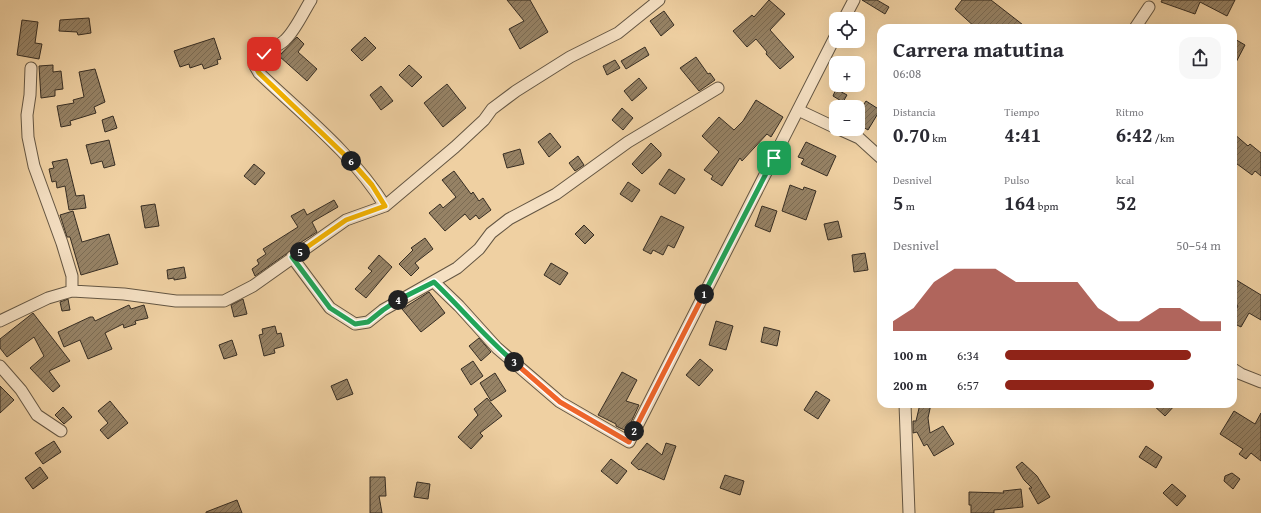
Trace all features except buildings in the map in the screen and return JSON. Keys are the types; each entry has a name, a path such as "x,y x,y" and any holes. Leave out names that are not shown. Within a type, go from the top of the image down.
{"street":[{"path":"311,0 286,40 264,54 256,61 255,66 259,73 346,156 372,185 385,206"},
{"path":"0,321 48,298 72,290 124,294 176,301 224,301 252,286 346,220 385,206 455,147 484,120 492,109 516,91 570,57 618,33 659,0"},
{"path":"848,12 854,0"},
{"path":"1137,24 1148,7"},
{"path":"434,282 459,306 497,348 560,402 629,442 829,48"},
{"path":"31,68 30,95 26,115 28,137 34,166 72,276 72,290"},
{"path":"292,257 330,308 355,324 368,322 397,301 457,268 479,249 490,233 509,220 556,194 628,142 718,88"},
{"path":"798,110 829,125"},
{"path":"855,136 860,138 877,154"},
{"path":"0,366 21,390 37,415 61,431"},
{"path":"1237,372 1261,382"},
{"path":"905,408 909,513"}],"route":[{"path":"264,54 256,61 255,66 259,73 346,156 372,185 385,206 346,220 292,257 330,308 355,324 368,322 383,310 410,293 434,282 459,306 497,348 560,402 629,442 774,158"}]}
